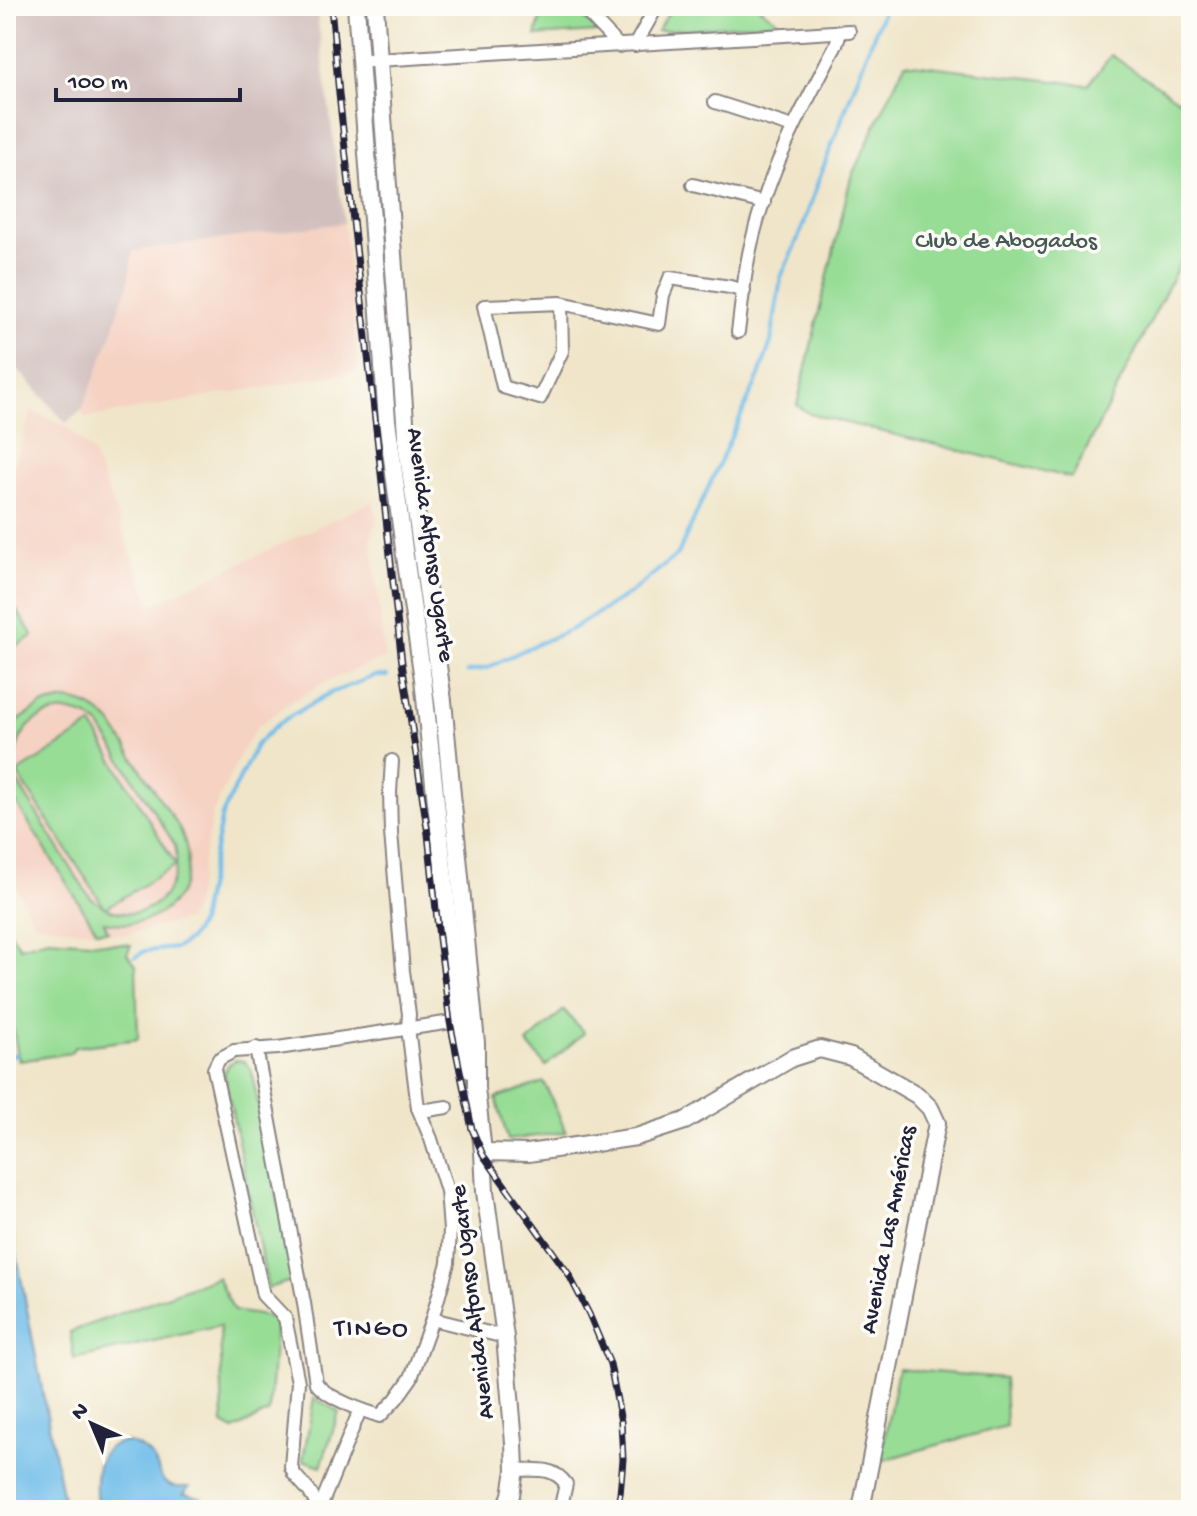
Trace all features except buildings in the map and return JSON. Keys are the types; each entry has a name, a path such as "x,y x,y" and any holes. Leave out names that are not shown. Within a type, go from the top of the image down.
{"main road":[{"name":"Avenida Alfonso Ugarte","path":"356,6 387,420 466,1020 476,1043 476,1088 485,1192 505,1337 515,1470 505,1510"},
{"name":"Avenida Alfonso Ugarte","path":"375,6 407,448 441,681 466,1020"},
{"name":"Avenida Las Américas","path":"483,1152 528,1153 636,1137 685,1121 792,1058 820,1049 851,1057 917,1095 930,1108 937,1123 861,1510"}],"street":[{"path":"581,6 619,46"},
{"path":"635,45 657,6"},
{"path":"361,61 844,32 793,127 764,203 750,247 738,332"},
{"path":"715,102 793,127"},
{"path":"693,185 764,203"},
{"path":"561,303 562,351 540,398 503,387 484,306 561,303 659,324 663,295 670,278 744,291"},
{"path":"256,1048 316,1383 321,1390 360,1410 380,1416 411,1378 448,1263 450,1230 447,1191 418,1108 408,1028 391,833 392,761"},
{"path":"319,1509 291,1467 298,1382 285,1318 263,1295 215,1091 214,1069 219,1059 234,1051 278,1048 466,1020"},
{"path":"418,1108 447,1107"},
{"path":"280,1312 304,1303"},
{"path":"432,1319 505,1337"},
{"path":"298,1382 316,1383"},
{"path":"319,1509 360,1410"},
{"path":"515,1470 559,1475 566,1484 560,1510"}],"shaded area":[{"path":"6,6 316,6 344,223 133,251 127,290 113,331 82,410 66,423 6,356"},
{"path":"344,223 358,371 85,418 82,410 127,290 133,251"},
{"path":"32,411 66,426 93,453 151,605 373,501 377,521 371,537 385,658 322,684 257,727 213,812 193,911 187,920 124,935 34,923 6,865 6,491"}],"green space":[{"path":"543,6 572,6 598,32 536,36"},
{"path":"673,6 757,6 779,22 657,31"},
{"name":"Club de Abogados","path":"1111,55 1191,108 1191,241 1072,478 810,414 797,405 851,177 905,63 1088,85"},
{"path":"6,593 33,636 11,649 6,640"},
{"path":"66,700 79,702 106,718 179,828 188,857 184,885 168,907 153,917 121,924 104,922 108,931 97,931 6,787 6,742 18,721 42,705","holes":["66,711 86,716 100,726 175,845 176,865 92,725 17,773 105,908 86,892 16,780 15,767 19,743 31,724 52,713","176,865 169,889 149,908 121,913 106,908"]},
{"path":"6,925 20,947 48,939 131,945 127,954 136,965 138,1039 75,1047 70,1053 19,1061 6,992"},
{"path":"564,1010 584,1033 546,1066 527,1043"},
{"path":"235,1060 244,1061 251,1069 294,1280 268,1288 224,1073"},
{"path":"544,1082 566,1132 508,1140 496,1098"},
{"path":"217,1277 234,1311 276,1318 269,1412 234,1430 223,1424 220,1326 74,1359 70,1332"},
{"path":"898,1369 1004,1378 1006,1426 880,1461"},
{"path":"314,1398 339,1412 321,1466 303,1460"}],"water":[{"path":"6,1198 65,1510 6,1510"},
{"path":"123,1442 146,1451 166,1483 173,1487 189,1487 184,1494 202,1498 197,1510 99,1510 96,1485 100,1459 110,1447"}],"waterway":[{"path":"467,672 487,668 570,630 629,594 678,554 759,376 771,342 781,277 802,229 885,6"},
{"path":"135,957 145,951 176,948 189,940 200,923 222,815 256,745 279,723 330,693 375,676 387,676"},
{"path":"6,1057 16,1054"}],"railway":[{"path":"331,6 402,663 428,834 450,1022 472,1129 483,1155 568,1273 610,1364 621,1422 623,1459 616,1510"}],"district":[{"name":"TINGO","path":"372,1330"}]}
